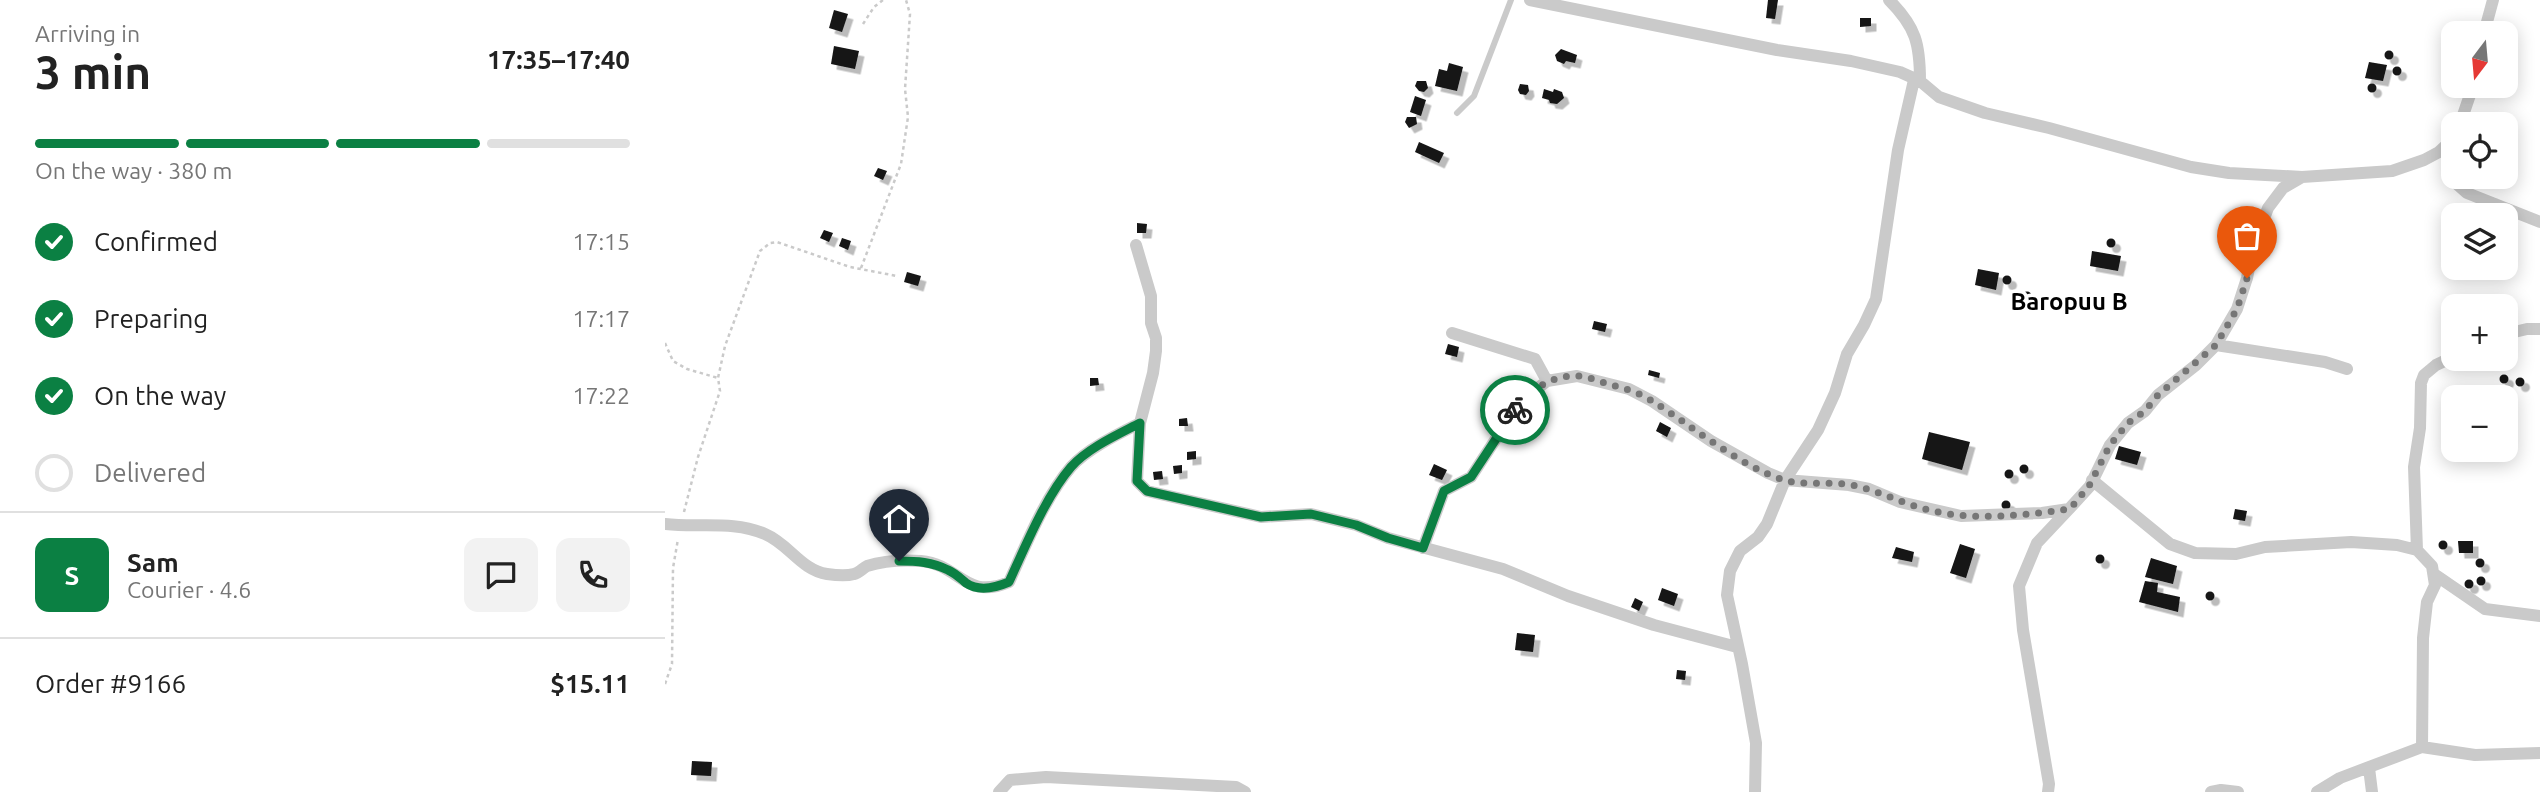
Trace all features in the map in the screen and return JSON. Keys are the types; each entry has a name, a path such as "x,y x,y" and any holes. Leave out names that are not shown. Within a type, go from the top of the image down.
{"street":[{"path":"1530,0 1900,72 1939,97 1985,113 2191,167 2250,175 2302,177 2392,171 2439,152"},
{"path":"1755,792 1756,743 1727,595 1730,571 1740,551 1758,537 1767,524 1785,480 1818,430 1835,393 1847,354 1876,299 1892,188 1917,81 1920,51 1907,17 1889,0"},
{"path":"2487,21 2493,0"},
{"path":"2048,792 2023,630 2019,586 2037,544 2070,509 2092,480 2110,445 2128,423 2145,411 2158,395 2216,345 2237,309 2267,208 2283,188 2302,177"},
{"path":"2462,189 2540,222"},
{"path":"1136,245 1151,296 1151,323 1156,338 1153,373 1140,423 1137,481 1147,491 1261,517 1311,514 1356,525 1388,538 1503,569 1609,611 1693,637 1737,647"},
{"path":"2518,331 2540,329"},
{"path":"1452,333 1535,359 1547,381"},
{"path":"2216,345 2325,362 2347,369"},
{"path":"2417,550 2414,467 2420,428 2421,383 2424,375 2441,363"},
{"path":"1423,548 1444,491 1471,477 1520,402 1547,381 1577,376 1629,389 1652,401 1711,441 1785,480 1869,489 1911,505 1961,516 2042,513 2070,509"},
{"path":"665,524 734,525 767,534 795,554 809,569 828,574 855,574 866,566 923,561 953,572 969,586 986,589 1009,582 1036,524 1072,466 1105,442 1140,423"},
{"path":"2092,480 2170,544 2195,553 2236,554 2265,547 2351,542 2397,545 2417,550 2432,566 2435,585 2427,601 2424,638 2422,747"},
{"path":"2434,573 2485,609 2540,616"},
{"path":"2317,792 2340,778 2422,747 2475,755 2540,753"},
{"path":"2369,768 2372,792"},
{"path":"999,792 1010,780 1046,777 1236,787 1245,792"},
{"path":"2211,792 2238,792"}],"lane":[{"path":"1457,113 1473,96 1511,0"}],"path":[{"path":"863,24 874,7 883,0"},
{"path":"861,268 901,164 908,117 905,89 910,14 906,0"},
{"path":"665,684 672,664 673,568 680,526 698,457 720,391 718,378 725,346 760,251 770,243 777,242 850,267 897,276"},
{"path":"665,343 673,361 687,369 718,378"}],"building":[{"path":"1768,0 1778,0 1775,19 1766,18"},
{"path":"834,10 848,14 842,32 829,28"},
{"path":"1860,18 1871,18 1871,26 1860,27"},
{"path":"834,46 859,51 855,69 831,64"},
{"path":"1561,49 1577,55 1575,63 1566,61 1564,64 1557,61 1555,55"},
{"path":"2389,51 2393,55 2389,59 2385,55"},
{"path":"2369,62 2387,65 2383,81 2365,78"},
{"path":"1449,63 1463,67 1457,91 1435,86 1439,69 1447,71"},
{"path":"2397,67 2401,71 2397,75 2393,71"},
{"path":"1417,81 1426,81 1428,88 1424,92 1415,86"},
{"path":"1520,84 1528,85 1529,91 1526,95 1520,94"},
{"path":"2372,84 2376,88 2372,92 2368,88"},
{"path":"1544,89 1562,92 1564,98 1557,104 1550,103 1542,98"},
{"path":"1415,96 1426,100 1421,116 1410,112"},
{"path":"1407,117 1416,117 1417,124 1409,128 1405,122"},
{"path":"1419,142 1444,153 1439,163 1415,152"},
{"path":"878,168 887,171 883,180 874,176"},
{"path":"1137,223 1147,224 1146,233 1137,233"},
{"path":"824,230 833,233 829,242 820,238"},
{"path":"842,238 851,241 848,250 839,246"},
{"path":"2111,239 2115,243 2111,247 2107,243"},
{"path":"2092,251 2121,256 2118,271 2090,266"},
{"path":"1978,269 1999,273 1996,290 1975,285"},
{"path":"907,272 921,276 918,286 904,282"},
{"path":"2007,276 2011,280 2007,284 2003,280"},
{"path":"2027,292 2031,296 2027,300 2023,296"},
{"path":"1594,321 1607,324 1605,332 1592,329"},
{"path":"1448,344 1459,347 1457,357 1445,354"},
{"path":"1649,370 1660,373 1659,378 1648,375"},
{"path":"2504,375 2508,379 2504,383 2500,379"},
{"path":"1090,378 1098,378 1099,385 1090,386"},
{"path":"2517,379 2523,379 2523,385 2517,385"},
{"path":"1187,418 1188,426 1179,426 1179,419"},
{"path":"1660,422 1671,428 1667,437 1656,431"},
{"path":"1929,432 1970,442 1962,470 1922,459"},
{"path":"2119,446 2141,452 2137,465 2115,459"},
{"path":"1196,451 1196,459 1187,460 1187,452"},
{"path":"1434,464 1447,470 1442,480 1429,475"},
{"path":"1182,465 1182,473 1174,474 1173,466"},
{"path":"2024,465 2028,469 2024,473 2020,469"},
{"path":"2009,470 2013,474 2009,478 2005,474"},
{"path":"1162,471 1163,479 1154,480 1153,472"},
{"path":"2006,501 2010,505 2006,509 2002,505"},
{"path":"2235,509 2247,511 2245,521 2233,519"},
{"path":"2443,541 2447,545 2443,549 2439,545"},
{"path":"2458,541 2473,541 2473,553 2459,553"},
{"path":"1960,544 1975,549 1966,578 1950,573"},
{"path":"1896,547 1914,552 1912,562 1892,558"},
{"path":"2100,555 2104,559 2100,563 2096,559"},
{"path":"2151,558 2177,566 2173,584 2145,577"},
{"path":"2480,558 2485,563 2480,568 2475,563"},
{"path":"2481,577 2485,581 2481,585 2477,581"},
{"path":"2469,580 2473,584 2469,588 2465,584"},
{"path":"2145,581 2158,583 2157,592 2180,597 2178,612 2139,602"},
{"path":"1662,588 1678,594 1674,606 1658,600"},
{"path":"2210,592 2214,596 2210,600 2206,596"},
{"path":"1635,598 1643,602 1639,611 1631,607"},
{"path":"1517,633 1535,635 1533,652 1515,650"},
{"path":"1677,670 1686,671 1685,680 1676,679"},
{"path":"692,761 712,762 711,776 691,775"}],"way so far":[{"path":"1515,410 1520,402 1547,381 1577,376 1629,389 1652,401 1711,441 1785,480 1869,489 1900,502 1961,516 2042,513 2070,509 2089,486 2110,445 2128,423 2145,411 2158,395 2216,345 2237,309 2247,278"}],"district":[{"name":"Baropuu B","path":"2069,302"}],"route":[{"path":"899,561 923,561 939,566 953,572 969,586 986,589 1009,582 1036,524 1072,466 1105,442 1140,423 1137,481 1147,491 1159,496 1215,505 1261,517 1311,514 1356,525 1423,548 1444,491 1471,477 1515,410"}]}
